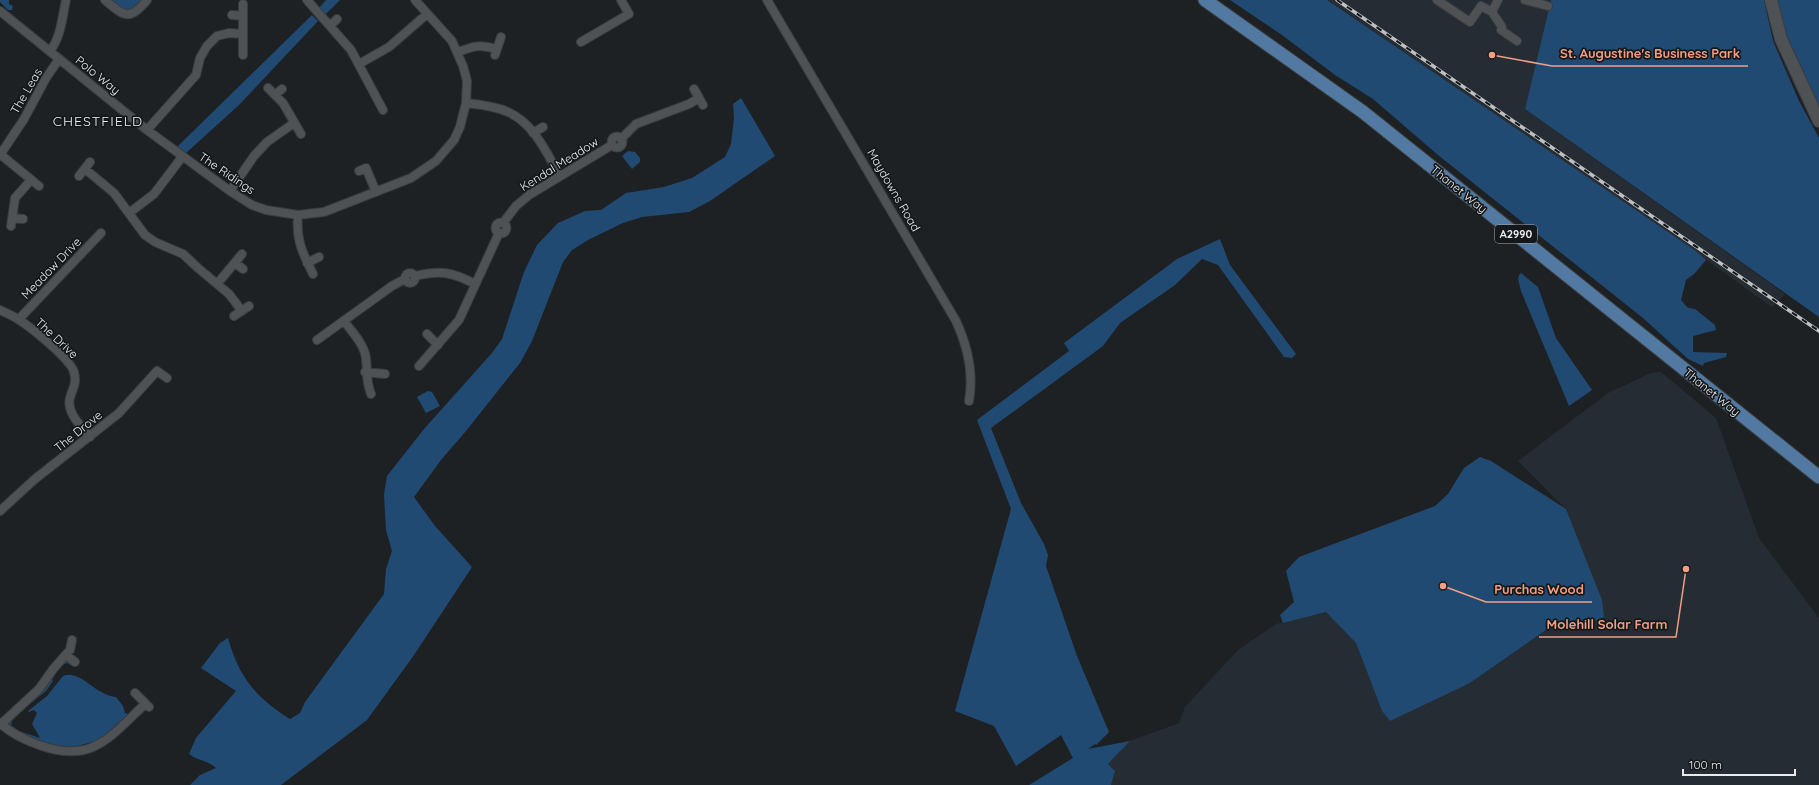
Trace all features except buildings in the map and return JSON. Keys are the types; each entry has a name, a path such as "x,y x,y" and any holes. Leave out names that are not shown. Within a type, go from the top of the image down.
{"main road":[{"name":"Thanet Way","path":"1205,0 1363,112 1819,477"},
{"path":"1771,0 1781,39 1819,121"}],"street":[{"path":"50,51 56,43 60,32 66,0"},
{"path":"105,0 120,13 127,15 134,14 147,0"},
{"path":"307,0 343,39 359,64 383,110"},
{"name":"The Ridings","path":"182,157 252,205 266,210 298,215 324,212 411,178 436,162 454,140 460,127 466,103 467,81 458,52 444,32 415,0"},
{"path":"582,42 630,14 621,0"},
{"name":"Maydowns Road","path":"767,0 956,321 964,339 968,356 972,384 970,401"},
{"path":"1437,0 1470,22 1481,6 1492,12 1502,27 1500,30 1518,41"},
{"path":"1492,12 1498,0"},
{"path":"1525,0 1548,6"},
{"path":"243,4 243,55"},
{"name":"Polo Way","path":"0,11 182,157"},
{"path":"359,64 389,47 427,14"},
{"path":"232,15 243,16"},
{"path":"330,26 337,19"},
{"path":"147,130 196,75 200,58 207,46 217,36 229,32 243,34"},
{"path":"458,52 474,46 483,45 496,52 501,37"},
{"name":"The Leas","path":"39,186 0,155 24,119 46,78 59,59"},
{"path":"268,88 283,103 301,134"},
{"path":"276,95 282,88"},
{"name":"Kendal Meadow","path":"419,366 459,320 499,233 496,230 496,226 499,223 503,223 516,206 529,196 612,145 614,138 617,137 621,139 636,124 688,104 701,102 694,89"},
{"path":"466,103 491,106 509,112 527,125 560,176"},
{"path":"230,191 254,156 267,142 294,123"},
{"path":"533,133 543,127"},
{"path":"129,213 154,194 171,174 182,157"},
{"path":"79,176 90,162"},
{"path":"359,171 366,168 376,192"},
{"path":"85,169 114,193 145,235 155,242 183,254 235,301 242,311"},
{"path":"23,219 12,222 15,198 31,180"},
{"path":"298,215 298,241 313,274"},
{"name":"Meadow Drive","path":"19,319 101,233"},
{"path":"217,284 242,254"},
{"path":"307,263 318,258"},
{"path":"235,263 243,269"},
{"path":"317,340 392,286 405,280 412,282 415,280 415,276 433,272 449,273 475,284"},
{"path":"234,316 249,306"},
{"name":"The Drive","path":"0,310 19,319 58,352 74,370 76,384 70,399 69,408 75,419 90,437"},
{"path":"344,321 365,352 366,380 371,394"},
{"path":"427,334 438,344"},
{"name":"The Drove","path":"0,511 35,479 119,413 158,371 167,378"},
{"path":"366,372 385,374"},
{"path":"72,640 70,650 34,694 1,725 10,732 55,750 73,752 86,750 104,742 147,706 135,693"},
{"path":"66,655 75,662"}],"shaded area":[{"path":"0,0 9,0 9,4 13,6 12,10 8,10 0,2"},
{"path":"107,0 145,0 129,13"},
{"path":"326,0 340,0 326,14 319,8"},
{"path":"1230,0 1327,0 1696,251 1706,260 1694,274 1686,280 1681,300 1688,308 1695,309 1715,325 1716,330 1693,336 1693,352 1727,353 1726,357 1704,363 1703,366 1688,359 1643,318 1438,155 1373,99 1335,75 1282,35"},
{"path":"1327,0 1551,0 1525,109 1785,294 1772,307 1706,260"},
{"path":"1551,0 1764,0 1773,41 1799,101 1819,138 1819,317 1525,109"},
{"path":"1777,0 1819,0 1819,106 1794,54 1784,27"},
{"path":"312,15 318,21 239,105 186,153 177,147"},
{"path":"741,98 775,156 710,201 689,212 642,217 623,223 588,240 572,250 563,262 532,341 520,363 441,460 414,497 435,526 472,567 414,655 367,720 281,785 190,785 200,775 216,768 210,763 195,758 189,754 196,738 236,691 201,668 220,643 228,638 237,664 250,685 267,703 290,719 300,713 305,702 384,594 386,569 392,551 386,530 384,494 387,476 424,429 492,353 502,339 524,272 537,245 558,223 585,211 601,210 626,193 664,187 692,178 725,157 731,144 734,118 733,104"},
{"path":"628,151 635,152 640,158 640,162 632,169 622,156"},
{"path":"1220,239 1230,265 1296,354 1292,358 1284,357 1218,265 1202,259 1175,285 1120,323 1103,346 991,428 1021,503 1044,544 1048,555 1046,566 1077,656 1109,732 1096,745 1095,744 1088,749 1130,741 1108,764 1115,771 1111,785 1029,785 1073,758 1061,735 1016,766 994,726 955,711 1011,509 977,420 1069,351 1064,343 1177,259"},
{"path":"1521,273 1538,287 1556,338 1592,390 1569,406 1521,291 1518,279"},
{"path":"1661,372 1716,418 1759,538 1819,618 1819,785 1111,785 1115,771 1108,764 1130,741 1179,723 1185,707 1237,651 1276,624 1326,612 1356,643 1382,711 1470,683 1546,630 1576,620 1566,509 1518,461 1608,393 1651,373"},
{"path":"428,391 432,392 440,406 426,413 417,397"},
{"path":"1480,457 1491,461 1566,509 1602,600 1604,617 1582,626 1576,620 1546,630 1470,683 1390,721 1382,711 1356,643 1326,612 1283,623 1280,615 1294,602 1286,571 1299,557 1435,506 1448,494 1464,468"},
{"path":"79,661 74,667 67,663 62,665 55,674 52,680 53,681 46,691 15,716 11,725 19,731 40,738 32,724 37,713 34,710 28,711 47,696 63,676 70,675 82,679 101,692 116,697 123,706 125,713 128,714 98,742 73,747 48,744 23,734 8,726 7,720 63,662"}],"railway":[{"path":"1337,0 1819,331"}],"place":[{"name":"St. Augustine's Business Park","path":"1492,55"},
{"name":"Molehill Solar Farm","path":"1686,569"},
{"name":"Purchas Wood","path":"1443,586"}],"district":[{"name":"CHESTFIELD","path":"98,121"}]}
